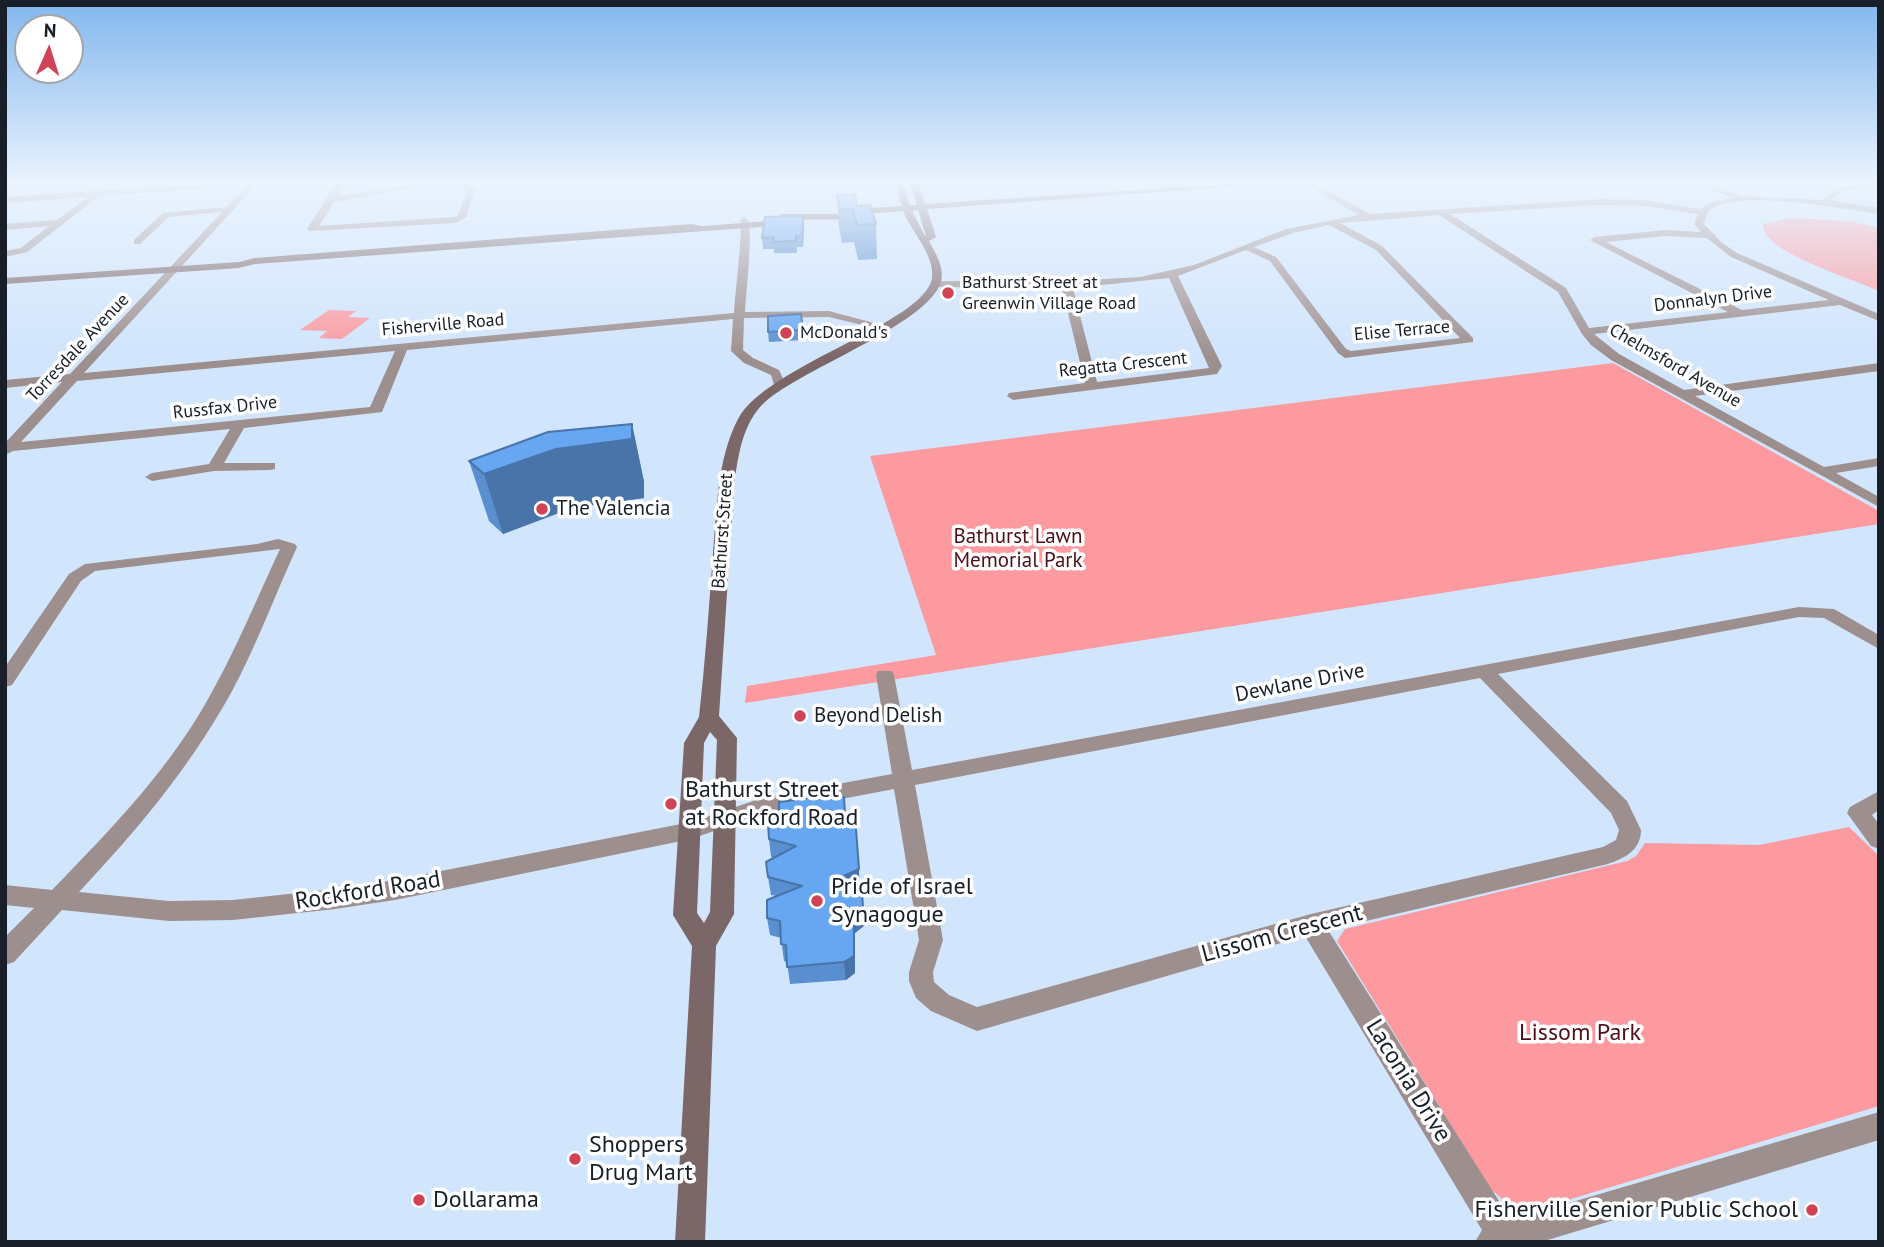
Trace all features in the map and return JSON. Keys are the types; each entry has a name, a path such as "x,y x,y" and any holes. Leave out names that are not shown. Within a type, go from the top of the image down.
{"main road":[{"path":"5,281 522,240"},
{"path":"924,240 935,270 936,284"},
{"name":"Bathurst Street","path":"704,944 685,915 694,743 709,717 728,461 747,415 780,385 907,313 927,297 936,284"},
{"path":"691,1242 704,944 722,914 727,738 709,717"}],"street":[{"path":"5,254 24,250 37,240"},
{"name":"Torresdale Avenue","path":"7,449 203,240"},
{"path":"744,240 737,351 745,360 776,371 780,377 780,385"},
{"path":"936,284 1067,286 1122,283 1172,274 1209,263 1261,240"},
{"name":"Elise Terrace","path":"1245,246 1273,259 1342,351 1349,355 1469,340 1379,248 1364,240"},
{"name":"Chelmsford Avenue","path":"1484,240 1562,290 1586,332 1595,343 1615,357 1879,503"},
{"path":"1595,240 1741,314"},
{"path":"1715,240 1734,255 1879,318"},
{"name":"Regatta Crescent","path":"1013,396 1091,384 1213,371 1216,366 1172,274"},
{"path":"1067,286 1091,384"},
{"name":"Donnalyn Drive","path":"1586,332 1843,302"},
{"name":"Fisherville Road","path":"5,384 739,315 802,312 829,314 883,327"},
{"name":"Russfax Drive","path":"7,449 376,410 403,346"},
{"path":"1681,394 1879,367"},
{"path":"214,467 239,425"},
{"path":"1823,471 1879,462"},
{"path":"152,477 214,467 270,466"},
{"path":"5,681 75,578 82,572 100,565 190,557 278,544 289,547 236,665 202,727 172,771 135,818 5,954"},
{"name":"Dewlane Drive","path":"725,820 762,806 1799,612 1828,613 1879,643"},
{"name":"Lissom Crescent","path":"904,780 931,940 920,975 922,984 940,1005 977,1019 1311,924 1608,855 1622,849 1629,841 1629,824 1619,807 1484,671"},
{"path":"885,675 904,780"},
{"path":"1879,799 1858,813 1879,840"},
{"name":"Rockford Road","path":"5,895 169,911 233,909 335,899 396,890 691,830 725,820"},
{"name":"Laconia Drive","path":"1311,924 1497,1240"},
{"path":"1497,1240 1879,1126"}],"green space":[{"path":"1772,240 1879,240 1879,291 1804,260"},
{"path":"329,310 356,311 348,317 370,318 342,339 319,338 327,331 300,330"},
{"name":"Bathurst Lawn Memorial Park","path":"1613,363 1879,511 1879,524 745,703 747,686 936,655 870,456"},
{"name":"Lissom Park","path":"1849,827 1879,856 1879,1106 1538,1209 1514,1210 1490,1188 1337,941 1345,929 1627,861 1636,856 1645,843 1759,845"}],"building":[{"path":"801,314 803,330 768,332 768,316"},
{"path":"632,424 632,439 556,449 484,474 469,461 548,432"},
{"name":"Pride of Israel Synagogue","path":"831,795 844,797 845,814 855,816 859,869 833,881 862,891 863,908 854,916 854,956 844,962 787,967 786,945 781,944 780,921 767,918 767,900 802,886 768,877 766,862 796,846 769,839 768,824 779,820 779,802"}],"place":[{"name":"Bathurst Street at Greenwin Village Road","path":"948,293"},
{"name":"McDonald's","path":"786,333"},
{"name":"The Valencia","path":"542,509"},
{"name":"Beyond Delish","path":"800,716"},
{"name":"Bathurst Street at Rockford Road","path":"671,804"},
{"name":"Pride of Israel Synagogue","path":"817,901"},
{"name":"Shoppers Drug Mart","path":"575,1159"},
{"name":"Dollarama","path":"419,1200"},
{"name":"Fisherville Senior Public School","path":"1812,1210"}]}
